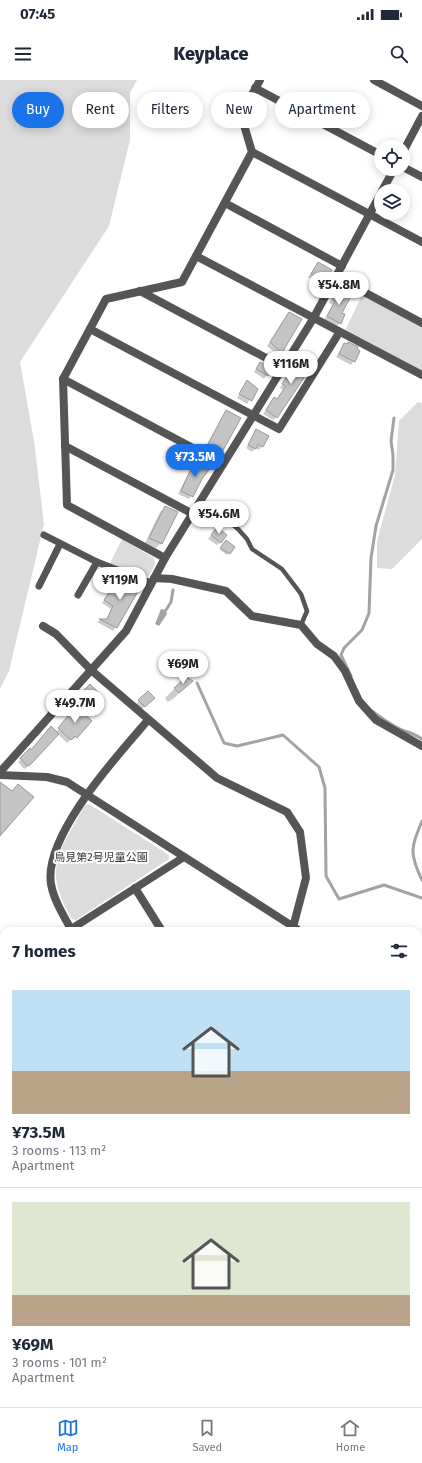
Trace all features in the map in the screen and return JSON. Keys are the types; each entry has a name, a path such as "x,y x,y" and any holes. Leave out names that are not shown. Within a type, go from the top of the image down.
{"street":[{"path":"165,558 67,505 63,379 106,299 182,282 252,152 241,115 260,80"},
{"path":"374,80 422,106"},
{"path":"255,88 374,151"},
{"path":"409,140 422,116"},
{"path":"252,152 422,242"},
{"path":"410,171 422,177"},
{"path":"225,203 342,266"},
{"path":"0,773 126,631 165,558 313,319 374,206"},
{"path":"196,256 422,376"},
{"path":"336,277 422,323"},
{"path":"140,291 283,367"},
{"path":"90,329 279,429 339,333"},
{"path":"63,379 223,464"},
{"path":"65,446 193,514"},
{"path":"44,535 97,562 153,581 172,578 226,591 252,616 301,625 318,644 334,656 345,671 359,701 376,720 422,746"},
{"path":"39,586 60,544"},
{"path":"78,595 97,562"},
{"path":"43,626 56,634 91,670 217,778 287,812 300,832 306,878 296,927"},
{"path":"70,927 55,898 51,883 51,865 57,847 86,794 148,720"},
{"path":"0,773 47,777 67,782 290,927"},
{"path":"76,927 184,857"},
{"path":"135,888 159,927"}],"lane":[{"path":"216,510 238,529 247,539 252,549 282,569 301,594 307,611 301,625"}],"green space":[{"path":"0,80 137,80 130,93 130,140 109,226 20,362 34,441 44,524 9,671 0,689"},
{"path":"362,295 422,327 422,375 343,335"},
{"path":"418,402 422,403 422,539 392,569 377,568 377,541 395,475 399,421"},
{"path":"122,539 154,558 155,564 147,579 110,563"},
{"name":"鳥見第2号児童公園","path":"89,804 169,855 169,859 76,920 72,919 63,901 58,886 56,873 62,848 85,805"}],"shaded area":[{"path":"161,609 166,610 167,614 159,626 155,624"}],"building":[{"path":"318,262 332,270 326,282 311,274"},
{"path":"337,289 351,296 342,313 345,314 341,324 327,316 335,301 332,299"},
{"path":"289,312 302,319 282,353 270,342"},
{"path":"348,342 358,347 357,349 360,351 355,362 339,354 344,343 347,344"},
{"path":"302,354 314,363 277,418 266,410 274,397 277,399 286,386 282,384"},
{"path":"260,362 272,368 268,376 256,369"},
{"path":"247,380 258,389 252,401 239,394"},
{"path":"226,410 241,418 221,454 207,446"},
{"path":"256,429 269,436 263,447 258,444 256,449 248,445"},
{"path":"199,459 211,467 202,479 193,497 181,491 190,471"},
{"path":"165,506 178,512 162,544 149,538"},
{"path":"217,527 227,535 221,543 211,535"},
{"path":"226,540 235,547 230,554 220,548"},
{"path":"118,578 129,585 132,581 141,586 117,628 99,619 107,619 113,606 104,600"},
{"path":"186,677 193,681 179,693 174,688"},
{"path":"90,684 98,692 86,704 78,696"},
{"path":"148,691 155,698 145,707 138,700"},
{"path":"76,706 92,721 77,738 75,736 71,740 58,728"},
{"path":"51,726 59,734 30,765 27,766 20,758 30,748 31,750"},
{"path":"0,782 12,791 18,784 34,797 0,836"}],"waterway":[{"path":"351,676 341,655 344,648 362,630 369,613 371,558 376,526 393,470 391,441 394,418"},
{"path":"166,610 171,602 173,590"},
{"path":"197,683 224,743 237,746 283,735 319,767 325,788 326,876 339,899 384,885 422,898"},
{"path":"372,711 394,726 422,739"},
{"path":"422,821 413,850 413,857 422,880"}]}
